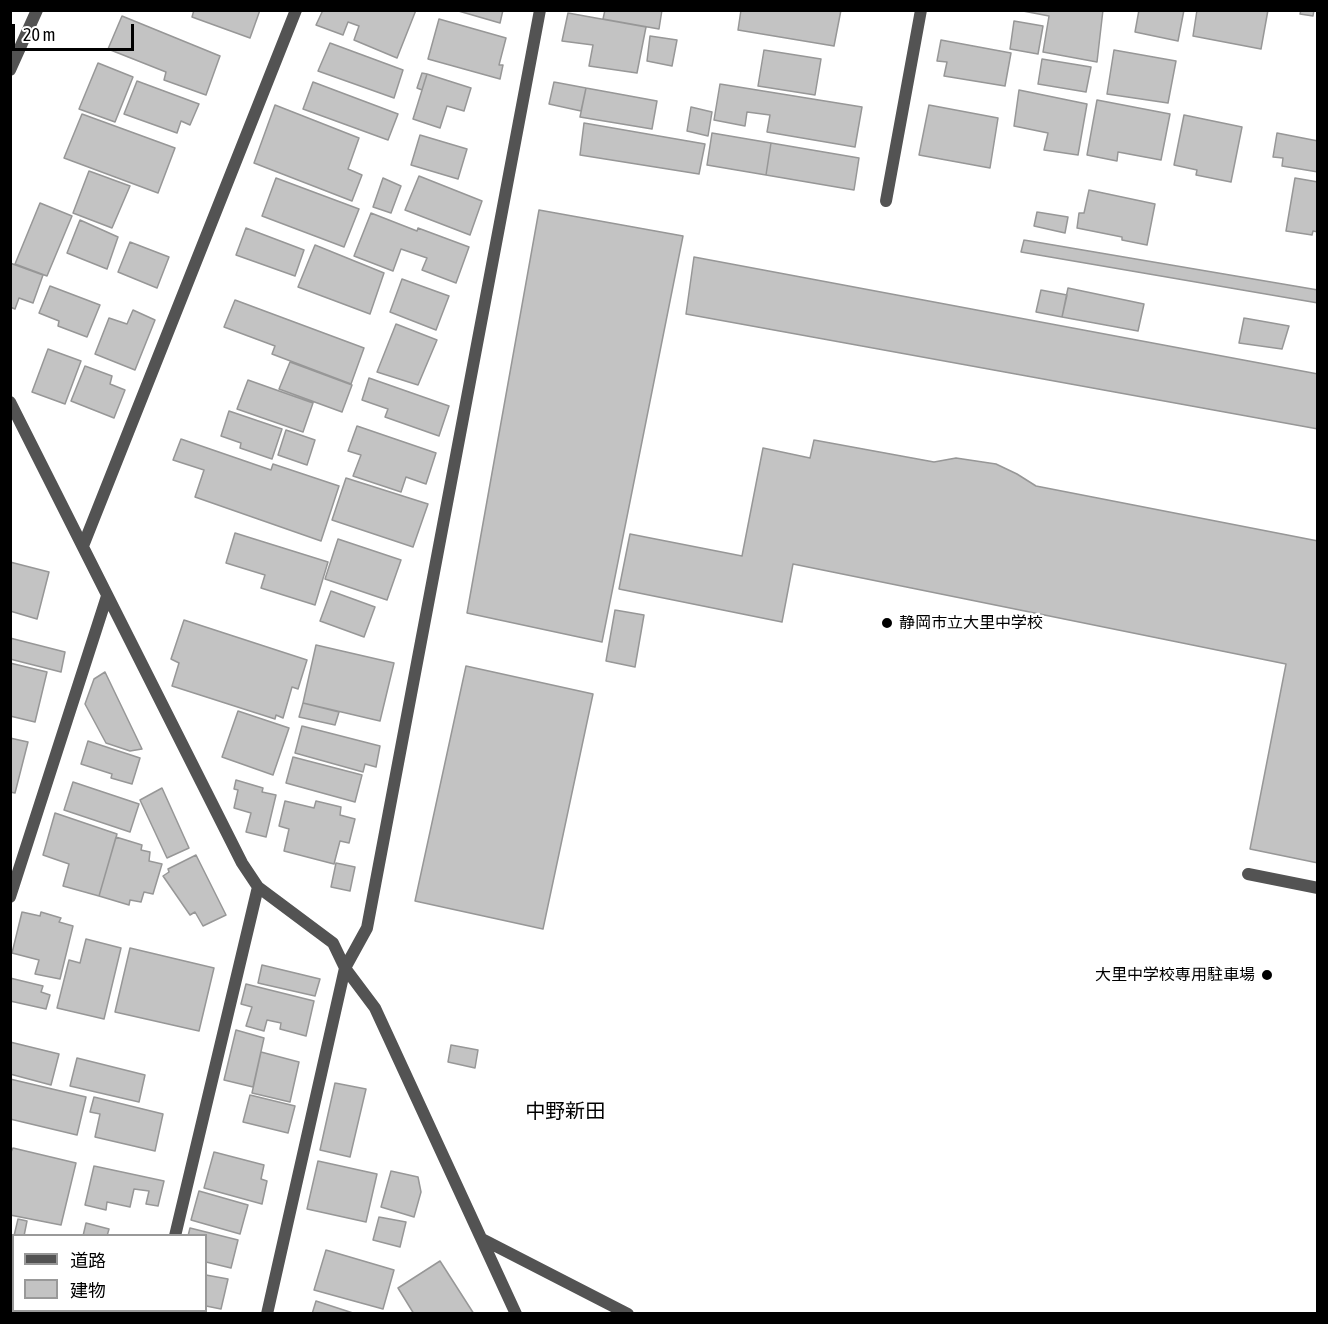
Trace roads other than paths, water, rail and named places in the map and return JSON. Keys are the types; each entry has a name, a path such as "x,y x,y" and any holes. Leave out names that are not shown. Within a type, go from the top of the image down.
{"street":[{"path":"10,70 37,10"},
{"path":"83,546 296,10"},
{"path":"267,1314 345,968 367,928 540,10"},
{"path":"886,201 921,10"},
{"path":"10,402 242,863 258,887 333,943 345,968 375,1008 516,1314"},
{"path":"10,897 107,596"},
{"path":"1248,874 1317,888"},
{"path":"175,1234 258,887"},
{"path":"482,1239 628,1314"}],"place":[{"name":"静岡市立大里中学校","path":"887,623"},
{"name":"大里中学校専用駐車場","path":"1267,975"}],"district":[{"name":"中野新田","path":"565,1112"}]}
